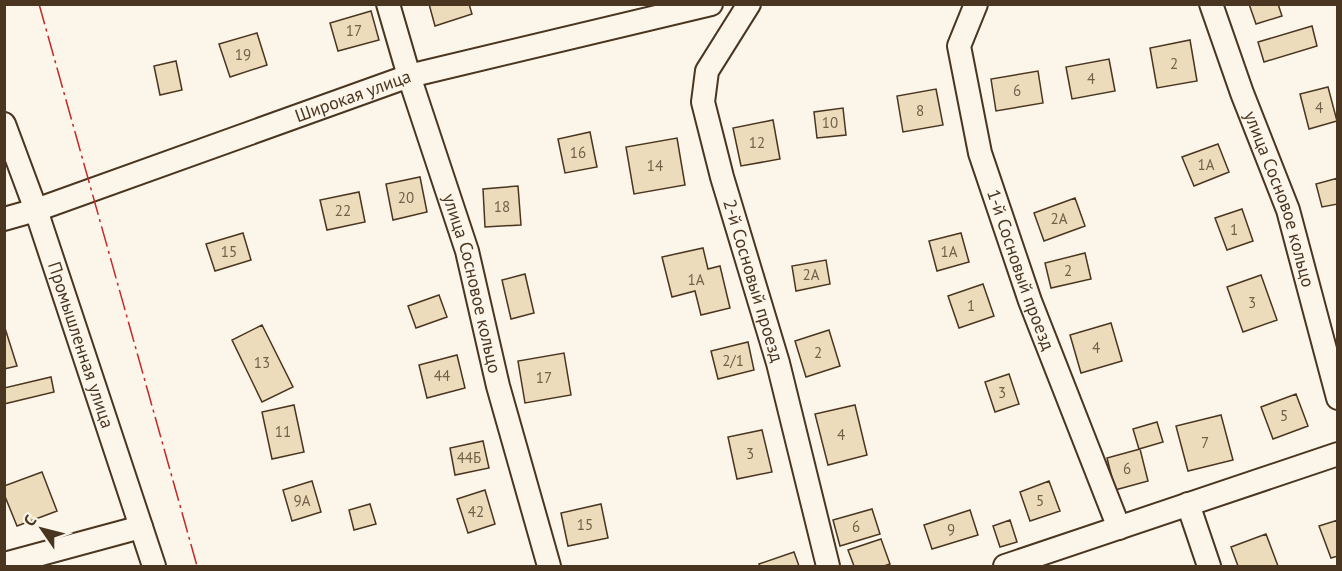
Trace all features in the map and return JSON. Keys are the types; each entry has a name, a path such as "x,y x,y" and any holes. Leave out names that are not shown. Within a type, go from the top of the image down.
{"street":[{"name":"улица Сосновое кольцо","path":"388,4 409,76 467,251 498,386 549,567"},
{"name":"Широкая улица","path":"4,219 36,210 409,76 711,4"},
{"name":"2-й Сосновый проезд","path":"749,4 707,71 704,102 722,177 778,363 828,567"},
{"name":"1-й Сосновый проезд","path":"976,4 959,46 980,153 1030,301 1119,528"},
{"name":"улица Сосновое кольцо","path":"1211,4 1242,93 1288,210 1338,398"},
{"name":"Промышленная улица","path":"4,124 36,210 154,567"},
{"path":"1005,567 1338,454"},
{"path":"1188,504 1209,567"},
{"path":"4,564 141,527"}],"building":[{"path":"429,4 469,4 472,14 435,26"},
{"path":"1249,4 1278,4 1282,16 1256,24"},
{"path":"371,11 379,40 338,51 330,23"},
{"path":"1312,26 1317,46 1264,62 1258,42"},
{"path":"257,33 267,65 230,77 219,44"},
{"path":"1190,40 1197,81 1157,88 1150,48"},
{"path":"1109,59 1115,91 1072,99 1066,67"},
{"path":"176,61 182,90 160,95 154,66"},
{"path":"1038,71 1043,103 996,111 991,79"},
{"path":"1328,87 1337,121 1309,129 1300,94"},
{"path":"936,89 943,125 903,132 897,96"},
{"path":"843,108 846,135 817,138 814,112"},
{"path":"773,120 780,159 741,166 733,128"},
{"path":"590,132 597,167 565,173 558,139"},
{"path":"677,138 685,185 634,194 626,147"},
{"path":"1218,144 1229,172 1194,186 1182,157"},
{"path":"420,177 427,212 393,220 386,184"},
{"path":"1338,178 1338,204 1322,207 1316,184"},
{"path":"518,186 521,225 485,227 483,189"},
{"path":"359,192 365,222 327,230 320,200"},
{"path":"1075,198 1085,226 1044,241 1034,213"},
{"path":"1242,209 1253,241 1227,250 1215,218"},
{"path":"243,233 251,260 215,271 206,244"},
{"path":"961,233 969,262 937,271 929,241"},
{"path":"703,248 708,269 720,266 730,308 701,315 695,291 672,297 662,257"},
{"path":"1085,253 1091,279 1051,288 1045,263"},
{"path":"826,260 830,284 796,291 792,266"},
{"path":"525,274 534,313 511,319 502,280"},
{"path":"1261,275 1277,320 1243,332 1227,287"},
{"path":"983,284 994,316 959,328 948,296"},
{"path":"439,295 447,317 416,328 408,306"},
{"path":"1111,323 1122,361 1081,373 1070,335"},
{"path":"4,325 17,366 4,369"},
{"path":"262,325 293,387 262,402 232,340"},
{"path":"829,330 840,366 806,377 795,341"},
{"path":"748,342 754,370 718,379 711,351"},
{"path":"564,353 571,395 525,403 518,361"},
{"path":"457,355 465,388 427,398 419,365"},
{"path":"1009,374 1019,404 995,412 985,382"},
{"path":"51,377 54,392 4,404 4,388"},
{"path":"1296,394 1308,426 1273,439 1261,407"},
{"path":"294,405 304,452 272,459 262,412"},
{"path":"855,405 867,455 828,465 815,414"},
{"path":"1221,415 1233,460 1188,471 1176,426"},
{"path":"1157,422 1163,442 1139,449 1133,429"},
{"path":"762,430 772,472 737,479 728,437"},
{"path":"483,441 489,468 455,475 450,448"},
{"path":"1140,449 1148,481 1115,490 1107,458"},
{"path":"42,472 57,511 17,526 4,494 4,486"},
{"path":"312,481 321,512 292,521 283,490"},
{"path":"1049,481 1060,511 1030,521 1020,492"},
{"path":"485,490 495,524 468,533 457,499"},
{"path":"370,504 376,524 354,530 349,510"},
{"path":"601,504 608,538 568,546 561,513"},
{"path":"872,509 880,534 840,546 833,520"},
{"path":"970,510 978,535 932,549 924,525"},
{"path":"1010,520 1017,542 1000,547 993,526"},
{"path":"1338,520 1338,556 1331,558 1319,526"},
{"path":"1266,534 1278,566 1238,566 1231,547"},
{"path":"881,539 890,564 854,566 848,550"},
{"path":"794,552 799,566 760,566 759,564"}],"power":[{"path":"39,4 197,566"}]}
